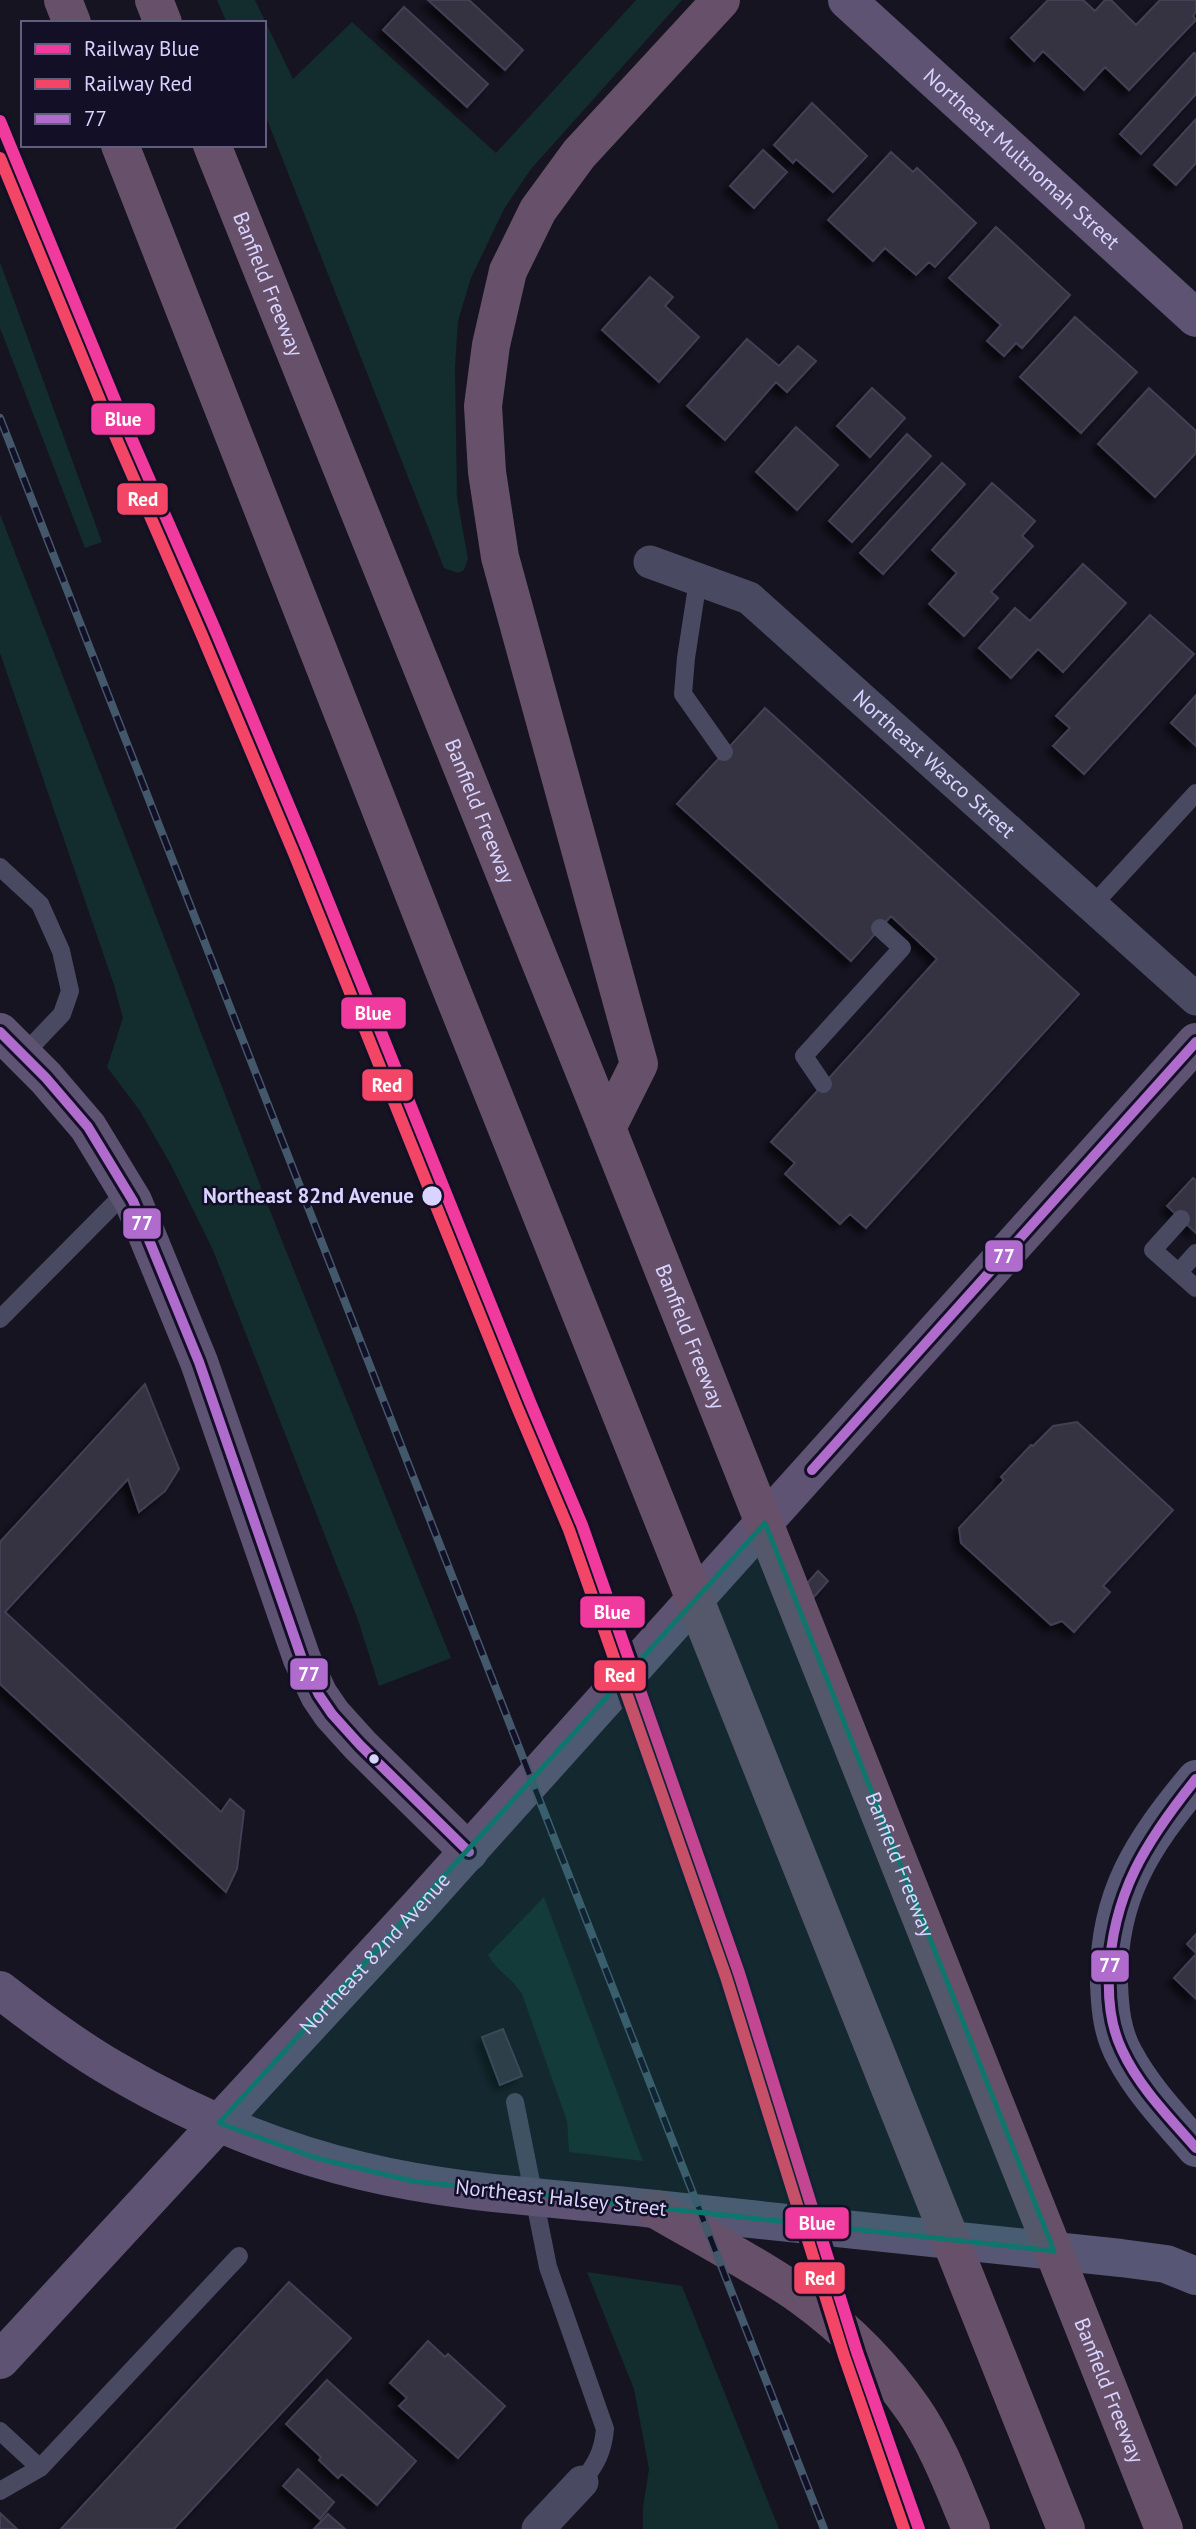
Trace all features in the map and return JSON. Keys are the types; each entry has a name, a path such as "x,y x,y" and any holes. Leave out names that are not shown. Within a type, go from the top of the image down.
{"highway":[{"path":"63,0 71,21"},
{"path":"154,0 162,21"},
{"path":"607,1128 639,1064 500,556 487,472 483,406 491,345 508,271 538,209 579,154 721,0"},
{"path":"121,147 444,971 1066,2529"},
{"name":"Banfield Freeway","path":"213,147 607,1128 1164,2529"},
{"path":"655,2209 800,2295 841,2327 880,2368 914,2410 937,2451 971,2529"}],"main road":[{"name":"Northeast Multnomah Street","path":"847,0 1196,318"},
{"name":"Northeast 82nd Avenue","path":"0,2360 441,1883 1196,1042"},
{"path":"12,1043 88,1127 127,1191 160,1262 200,1362 302,1659 319,1695 360,1745 469,1852"},
{"path":"1196,1779 1163,1819 1143,1848 1130,1874 1114,1923 1109,1966 1110,2012 1124,2055 1144,2085 1196,2148"},
{"name":"Northeast Halsey Street","path":"0,1990 52,2030 113,2069 174,2102 217,2122 316,2158 362,2171 412,2181 655,2209 1121,2258 1186,2261"}],"street":[{"name":"Northeast Wasco Street","path":"650,562 750,598 1196,999"},
{"path":"538,2529 582,2482"}],"lane":[{"path":"698,580 683,694 724,752"},
{"path":"1092,906 1196,793"},
{"path":"0,867 40,904 61,951 70,991 62,1014 12,1043"},
{"path":"823,1084 804,1056 902,948 880,928"},
{"path":"0,1319 127,1191"},
{"path":"1181,1219 1153,1250 1196,1288"},
{"path":"1179,1272 1196,1253"},
{"path":"515,2102 548,2267 605,2428 604,2447 582,2482"},
{"path":"0,2491 40,2468 239,2256"},
{"path":"0,2431 40,2468"}],"highlighted area":[{"path":"765,1523 1054,2251 412,2181 316,2158 219,2123"}],"green space":[{"path":"217,0 255,0 265,21 226,21"},
{"path":"636,0 682,0 531,169 504,209 471,278 458,321 455,367 457,498 468,559 464,570 458,573 444,568 266,117 266,23 293,79 352,22 496,153"},
{"path":"0,262 102,542 85,548 0,328"},
{"path":"0,514 276,1226 451,1658 379,1686 358,1620 213,1250 171,1165 140,1111 107,1067 123,1018 0,653"},
{"path":"544,1897 643,2161 569,2152 567,2121 522,1994 488,1955"},
{"path":"587,2272 682,2286 779,2529 643,2529 643,2507 649,2469 634,2389"}],"building":[{"path":"428,0 469,0 523,50 505,70"},
{"path":"1048,0 1083,0 1095,11 1105,0 1111,0 1136,25 1160,0 1196,0 1196,12 1193,16 1196,20 1129,90 1105,67 1084,90 1043,51 1034,61 1011,38"},
{"path":"404,7 488,84 467,107 383,30"},
{"path":"1194,53 1196,94 1141,154 1120,134"},
{"path":"812,103 867,156 833,192 796,159 793,163 774,145"},
{"path":"1196,119 1196,163 1176,185 1154,165"},
{"path":"763,150 787,172 754,208 730,186"},
{"path":"891,152 913,172 917,168 976,223 935,267 929,262 916,275 885,248 873,261 828,220"},
{"path":"996,227 1070,295 1022,348 1016,343 1004,356 987,341 1001,325 949,278"},
{"path":"650,277 673,297 665,306 699,337 659,382 602,330"},
{"path":"1075,317 1137,372 1081,433 1020,377"},
{"path":"747,339 779,366 798,346 816,361 787,392 776,382 725,440 687,406"},
{"path":"872,388 905,418 870,457 837,426"},
{"path":"1149,388 1196,431 1196,453 1155,497 1098,444"},
{"path":"796,427 838,465 797,510 756,472"},
{"path":"907,434 931,456 852,542 829,521"},
{"path":"942,463 965,484 883,574 860,553"},
{"path":"992,483 1035,521 1022,536 1033,546 991,592 998,598 964,636 929,604 957,573 932,550"},
{"path":"1083,564 1126,603 1063,672 1038,649 1011,678 979,648 1015,608 1030,621"},
{"path":"1150,615 1194,654 1084,774 1053,746 1070,728 1056,716"},
{"path":"1196,695 1196,746 1171,723"},
{"path":"765,708 1079,994 866,1228 850,1214 840,1224 785,1174 795,1163 771,1142 937,959 891,916 851,961 677,804"},
{"path":"1193,1178 1196,1180 1196,1233 1167,1206"},
{"path":"145,1384 179,1469 165,1491 139,1512 128,1479 5,1612 221,1812 230,1799 244,1811 237,1869 226,1892 0,1684 0,1542"},
{"path":"1077,1422 1173,1510 1103,1586 1110,1592 1074,1632 1062,1621 1051,1625 961,1543 959,1528 1004,1480 1001,1477 1031,1445 1053,1426"},
{"path":"818,1571 828,1581 798,1615 787,1606"},
{"path":"1196,1934 1196,1953 1187,1944"},
{"path":"1196,1954 1196,1999 1174,1978"},
{"path":"503,2029 522,2076 500,2085 482,2037"},
{"path":"289,2282 351,2338 174,2529 61,2529"},
{"path":"428,2341 445,2357 448,2354 505,2406 458,2458 399,2406 407,2398 390,2383"},
{"path":"327,2380 416,2461 377,2505 342,2474 338,2478 319,2460 321,2457 286,2424"},
{"path":"298,2469 334,2502 320,2519 283,2486"},
{"path":"0,2513 17,2529 0,2529"},
{"path":"328,2514 345,2529 314,2529"}],"railway":[{"path":"0,418 824,2529"}],"rail line":[{"name":"Blue","path":"0,121 119,410 308,851 582,1525 739,1973 857,2352 919,2529"},
{"name":"Red","path":"0,158 106,415 295,856 569,1530 726,1977 844,2356 904,2529"}],"transit line":[{"name":"77","path":"0,1032 46,1078 88,1127 133,1201 199,1362 302,1659 319,1695 360,1745 469,1852"},
{"name":"77","path":"812,1470 1196,1042"},
{"name":"77","path":"1196,1779 1162,1824 1135,1870 1117,1919 1109,1985 1113,2023 1129,2064 1155,2101 1196,2148"}],"place":[{"name":"Northeast 82nd Avenue","path":"432,1196"}]}
